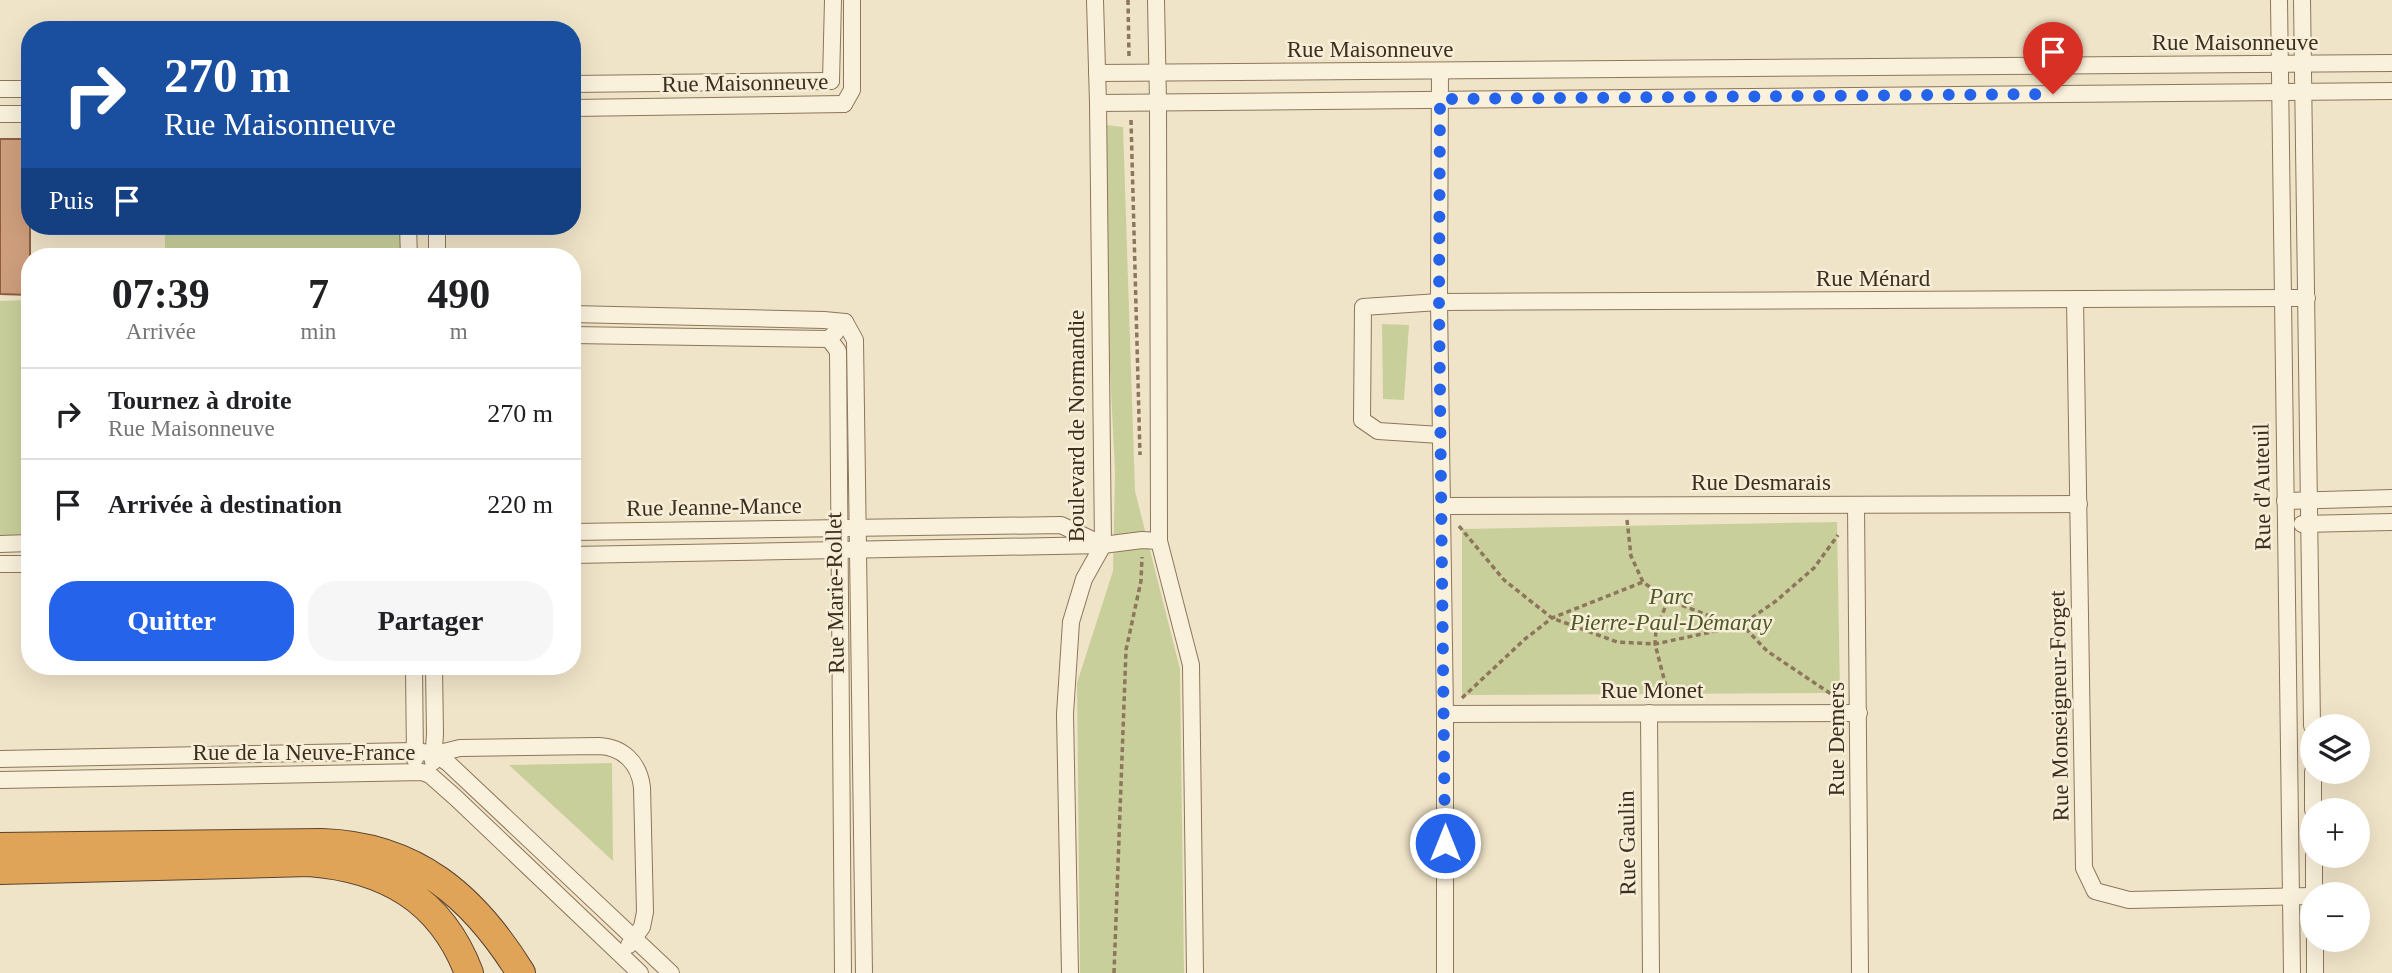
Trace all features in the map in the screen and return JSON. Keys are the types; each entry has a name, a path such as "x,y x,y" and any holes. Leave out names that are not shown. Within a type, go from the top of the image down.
{"highway":[{"path":"0,847 322,843 374,850 419,868 459,895 484,919 521,973"},
{"path":"0,870 309,862 354,868 396,885 431,911 450,934 469,973"}],"street":[{"path":"831,81 833,0"},
{"path":"844,104 852,90 852,0"},
{"name":"Boulevard de Normandie","path":"1070,973 1065,714 1071,622 1084,579 1103,545 1095,0"},
{"path":"1156,0 1158,102 1150,540 1191,665 1195,973"},
{"name":"Rue d'Auteuil","path":"2279,0 2292,973"},
{"name":"Rue d'Auteuil","path":"2302,0 2312,714"},
{"name":"Rue Maisonneuve","path":"1097,74 2392,63"},
{"path":"2078,66 2079,93"},
{"path":"1866,67 1867,96"},
{"path":"1643,69 1644,98"},
{"path":"1440,71 1439,303 1445,714 1445,973"},
{"name":"Rue Maisonneuve","path":"581,84 831,81 844,104 581,108"},
{"path":"0,89 21,89"},
{"path":"1098,103 2392,91"},
{"path":"0,114 21,114"},
{"name":"Rue Ménard","path":"1440,435 1378,431 1362,420 1363,307 1439,303 2307,298"},
{"name":"Rue Monseigneur-Forget","path":"2075,299 2084,868 2095,891 2129,900 2300,896"},
{"path":"581,314 845,322"},
{"path":"581,335 830,339 845,322"},
{"name":"Rue Marie-Rollet","path":"845,322 855,340 864,973"},
{"name":"Rue Marie-Rollet","path":"830,339 838,351 843,973"},
{"path":"2285,500 2392,498"},
{"name":"Rue Desmarais","path":"1443,506 1856,508 2080,504"},
{"name":"Rue Demers","path":"1856,508 1860,973"},
{"path":"2285,524 2392,522"},
{"name":"Rue Jeanne-Mance","path":"581,532 1061,525 1103,545"},
{"name":"Rue Jeanne-Mance","path":"581,555 1103,545 1150,540"},
{"path":"0,544 21,543"},
{"path":"0,564 21,564"},
{"path":"414,675 415,751 422,773"},
{"path":"422,773 435,754 434,675"},
{"name":"Rue Gaulin","path":"1648,713 1651,973"},
{"name":"Rue Monet","path":"1445,714 1859,713"},
{"name":"Rue de la Neuve-France","path":"0,759 415,751 435,754 460,748 612,747 629,757 637,768 642,787 645,912 642,927 620,954"},
{"name":"Rue de la Neuve-France","path":"435,754 448,763 671,973"},
{"name":"Rue de la Neuve-France","path":"0,780 422,773 640,973"},
{"path":"841,865 862,865"},
{"path":"2315,952 2315,973"}],"path":[{"path":"1128,0 1130,73"},
{"path":"1130,102 1140,458"},
{"path":"1625,505 1631,556 1643,582 1668,600 1747,630 1767,651 1859,713"},
{"path":"1443,506 1504,580 1552,618 1617,642 1655,644 1703,636 1740,626 1776,601 1814,568 1856,508"},
{"path":"1114,973 1126,650 1150,540"},
{"path":"1445,714 1525,639 1552,618 1643,582"},
{"path":"1668,600 1656,630 1655,644 1673,713"}],"green space":[{"path":"1098,124 1123,127 1135,491 1180,669 1184,973 1080,973 1077,683 1113,571 1115,472"},
{"path":"165,235 408,235 409,248 165,248"},
{"path":"21,300 21,544 0,545 0,301"},
{"path":"1382,324 1409,325 1404,400 1383,399"},
{"name":"Parc Pierre-Paul-Démaray","path":"1837,522 1840,693 1462,695 1462,529"},
{"path":"612,763 613,861 509,765"}],"building":[{"path":"0,139 21,139 21,235 30,235 30,248 21,248 21,295 0,294"}],"route":[{"path":"1445,843 1439,303 1440,99 2053,94"}]}
